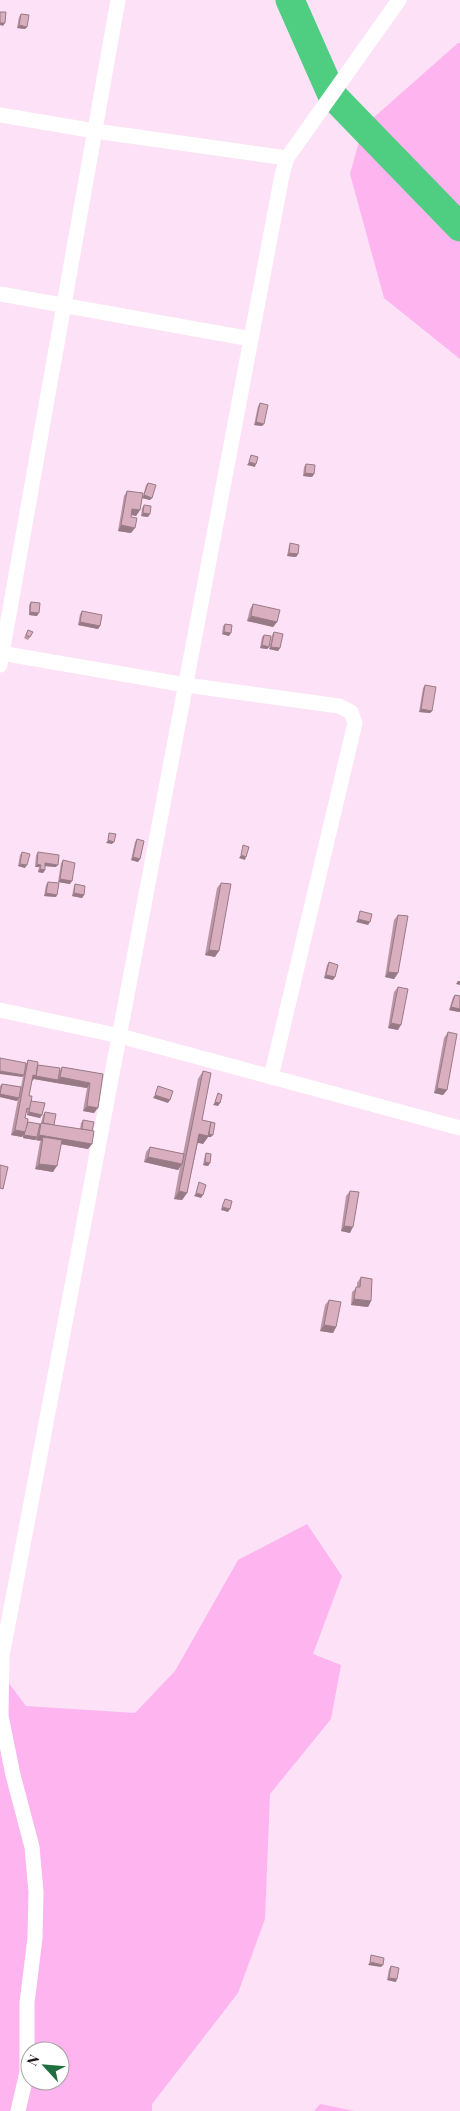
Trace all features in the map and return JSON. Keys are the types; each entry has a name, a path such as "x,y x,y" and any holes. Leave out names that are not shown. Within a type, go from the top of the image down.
{"street":[{"path":"118,0 1,657 186,686 339,706 351,712 355,723 271,1077"},
{"path":"18,2111 27,2072 27,2003 35,1938 36,1892 32,1847 13,1775 1,1716 2,1656 282,175 287,158 399,0"},
{"path":"0,115 95,131 287,158"},
{"path":"0,294 251,340"},
{"path":"0,1010 120,1036 460,1128"}],"shaded area":[{"path":"460,43 460,359 384,298 350,174 363,127"},
{"path":"307,1524 342,1576 313,1654 341,1665 331,1719 270,1794 265,1919 238,1993 152,2104 152,2111 0,2111 0,1675 2,1674 26,1706 135,1713 175,1671 238,1560"},
{"path":"320,2104 354,2111 314,2111"}],"building":[{"path":"0,12 6,12 5,23 0,23"},
{"path":"21,14 29,15 27,27 19,25"},
{"path":"260,403 268,405 264,424 256,422"},
{"path":"251,455 258,457 256,464 249,462"},
{"path":"306,464 315,465 314,474 305,473"},
{"path":"148,483 156,485 152,498 144,495"},
{"path":"127,491 143,493 140,510 132,509 131,517 137,518 135,528 121,525"},
{"path":"144,505 151,506 150,514 143,513"},
{"path":"290,543 299,545 298,554 289,553"},
{"path":"31,602 40,603 39,613 30,612"},
{"path":"253,604 280,610 277,622 251,616"},
{"path":"82,611 102,615 100,626 80,622"},
{"path":"225,624 232,625 231,633 224,632"},
{"path":"28,630 33,632 30,637 26,635"},
{"path":"274,632 283,634 280,648 271,647"},
{"path":"264,635 271,636 269,647 262,645"},
{"path":"425,685 436,687 432,711 421,709"},
{"path":"109,833 116,834 114,842 108,840"},
{"path":"137,839 144,841 140,859 133,857"},
{"path":"243,845 249,847 246,857 241,855"},
{"path":"22,852 30,854 27,865 20,864"},
{"path":"38,852 59,855 58,865 45,863 45,870 40,869 41,865 37,864"},
{"path":"63,860 75,863 72,881 60,879"},
{"path":"48,882 59,883 57,895 46,893"},
{"path":"221,883 231,884 219,951 209,950"},
{"path":"75,884 85,886 84,895 74,893"},
{"path":"360,911 372,914 370,922 358,919"},
{"path":"398,915 408,916 398,973 388,972"},
{"path":"329,962 338,965 335,977 326,975"},
{"path":"398,987 408,989 401,1025 391,1023"},
{"path":"455,995 460,996 460,1009 451,1007"},
{"path":"448,1032 457,1034 447,1090 437,1088"},
{"path":"0,1058 26,1063 24,1075 0,1071"},
{"path":"28,1060 38,1062 36,1076 33,1075 29,1096 32,1096 30,1109 27,1108 25,1118 28,1119 26,1132 15,1130"},
{"path":"38,1065 60,1068 58,1080 36,1076"},
{"path":"62,1067 103,1074 98,1108 87,1106 90,1083 60,1077"},
{"path":"203,1071 211,1073 202,1120 211,1122 208,1136 199,1134 187,1193 179,1191"},
{"path":"2,1084 21,1087 19,1098 0,1094"},
{"path":"158,1086 173,1091 170,1100 155,1095"},
{"path":"218,1093 222,1095 220,1103 215,1102"},
{"path":"31,1101 45,1103 42,1115 29,1112"},
{"path":"45,1112 56,1114 54,1125 43,1123"},
{"path":"83,1120 94,1122 92,1131 82,1129"},
{"path":"28,1122 40,1124 37,1137 24,1135"},
{"path":"211,1122 215,1123 213,1135 209,1134"},
{"path":"41,1123 94,1131 92,1144 39,1135"},
{"path":"43,1137 62,1140 57,1166 39,1164"},
{"path":"150,1147 184,1154 182,1164 148,1157"},
{"path":"206,1153 211,1154 210,1163 205,1162"},
{"path":"0,1165 8,1167 3,1189 0,1188"},
{"path":"199,1182 206,1185 203,1195 196,1193"},
{"path":"350,1191 359,1192 353,1227 344,1226"},
{"path":"225,1199 232,1201 230,1209 222,1207"},
{"path":"361,1277 372,1279 371,1301 354,1299 356,1287 360,1287"},
{"path":"329,1300 341,1302 336,1327 324,1325"},
{"path":"371,1955 384,1958 383,1965 370,1962"},
{"path":"391,1966 399,1968 397,1979 389,1978"}],"waterway":[{"path":"290,0 332,95 460,227"}]}
